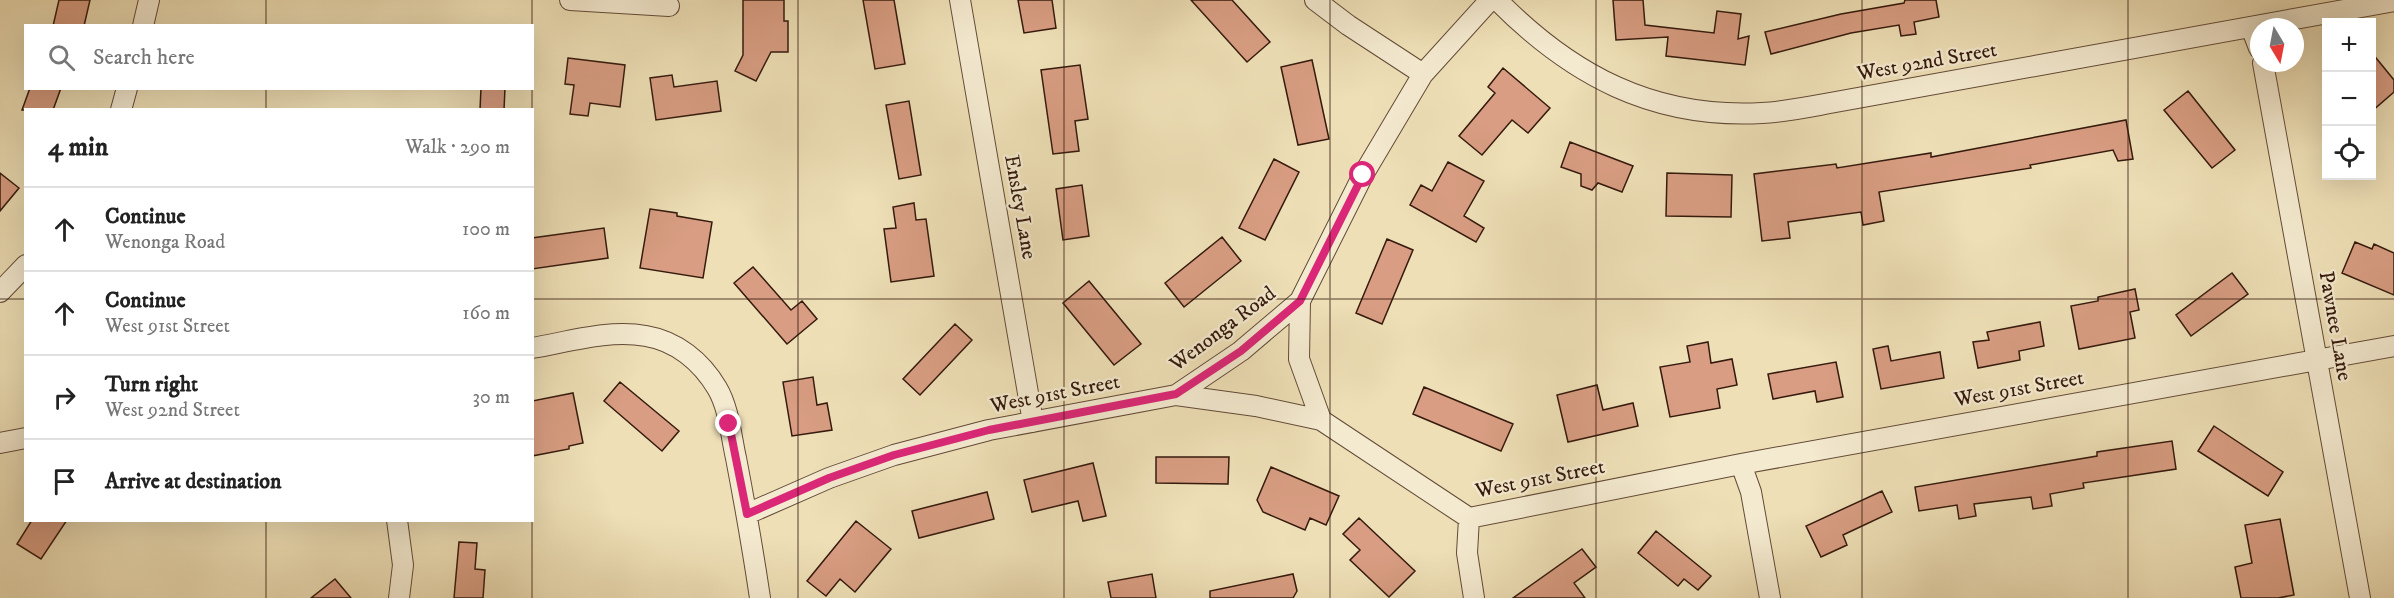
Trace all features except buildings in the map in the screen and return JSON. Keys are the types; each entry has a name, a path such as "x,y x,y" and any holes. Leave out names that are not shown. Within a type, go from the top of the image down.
{"street":[{"path":"144,24 150,0"},
{"path":"570,0 669,6"},
{"name":"Ensley Lane","path":"960,0 1033,422"},
{"path":"1315,0 1348,25 1423,74"},
{"name":"Wenonga Road","path":"1176,394 1241,351 1300,301 1363,175 1423,74 1490,0"},
{"name":"West 92nd Street","path":"1497,0 1545,46 1589,74 1626,92 1674,107 1722,114 1764,113 1830,104 2250,27"},
{"name":"West 92nd Street","path":"2300,18 2394,1"},
{"name":"Pawnee Lane","path":"2265,72 2360,598"},
{"path":"122,108 126,90"},
{"path":"0,292 24,267"},
{"path":"1300,301 1299,359 1322,420"},
{"path":"534,348 616,335 644,335 666,341 690,356 704,369 718,390 729,424 747,514 760,598"},
{"name":"West 91st Street","path":"747,514 829,478 894,455 950,439 1176,394 1256,405 1322,420 1469,518 1741,464 2394,346"},
{"path":"0,443 24,438"},
{"path":"1741,464 1751,492 1770,598"},
{"path":"1469,518 1467,553 1474,598"},
{"path":"397,522 403,565 399,598"}],"route":[{"path":"729,424 747,514 829,478 894,455 950,439 1176,394 1241,351 1300,301 1363,175"}]}
